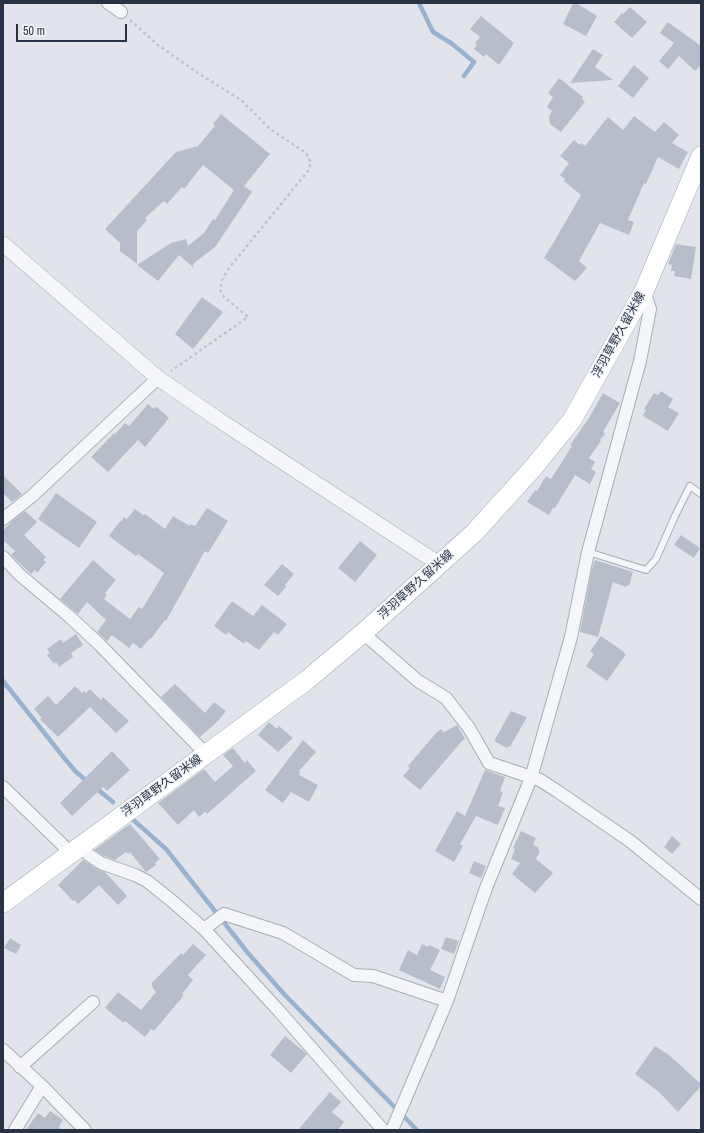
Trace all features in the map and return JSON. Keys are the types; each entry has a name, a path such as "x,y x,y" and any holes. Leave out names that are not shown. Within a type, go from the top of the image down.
{"main road":[{"name":"浮羽草野久留米線","path":"3,903 307,680 363,633 474,533 533,468 572,420 644,291 701,156"}],"street":[{"path":"108,3 121,12"},
{"path":"3,244 158,378 216,418 439,564"},
{"path":"392,1130 447,1001 486,888 531,778 571,637 588,552 640,361 650,309 644,291"},
{"path":"3,519 32,496 158,378"},
{"path":"3,558 20,575 99,644 206,754"},
{"path":"363,633 418,681 446,698 469,728 489,763 540,780 630,841 701,899"},
{"path":"3,787 75,850 89,855 101,863 135,875 147,881 204,929 279,1011 383,1130"},
{"path":"204,929 220,916 283,933 354,975 373,976 447,1001"},
{"path":"20,1067 93,1002"},
{"path":"3,1050 42,1086 85,1130"},
{"path":"16,1130 42,1086"}],"lane":[{"path":"588,552 646,570 656,559 690,486 701,494"}],"path":[{"path":"121,12 158,45 198,73 241,100 270,129 306,153 311,164 308,171 222,280 220,290 224,297 248,317 158,378"}],"building":[{"path":"573,3 576,3 597,16 586,36 563,24"},
{"path":"630,7 647,22 632,38 614,22"},
{"path":"481,16 514,43 499,65 486,54 484,57 474,49 477,44 475,43 480,37 470,29"},
{"path":"668,22 701,46 701,65 695,71 679,56 668,69 659,61 674,43 660,33"},
{"path":"593,49 603,55 595,67 613,80 570,83"},
{"path":"634,65 649,78 633,98 618,86"},
{"path":"559,78 583,97 582,99 585,102 561,132 550,124 549,116 552,111 547,107 553,97 548,93"},
{"path":"221,114 270,154 244,186 252,192 215,247 193,264 194,268 179,255 158,281 137,265 171,243 186,239 188,246 204,233 213,219 215,220 234,190 203,165 184,189 182,187 167,204 164,201 145,218 147,220 137,231 137,264 120,251 120,243 105,229 176,152 198,146 215,126 213,124"},
{"path":"634,116 655,132 664,122 679,135 672,143 688,152 679,169 658,157 646,184 644,183 628,220 634,222 629,235 600,223 579,261 587,268 575,281 544,258 581,195 564,181 565,179 560,175 569,163 560,156 574,140 580,145 581,143 585,146 608,117 623,130"},
{"path":"676,244 696,247 691,279 674,276 675,271 671,271 672,265 668,264"},
{"path":"202,297 223,312 193,349 175,334"},
{"path":"661,391 673,399 668,407 679,413 668,431 643,416 646,410 644,409 654,393 658,395"},
{"path":"603,393 620,403 603,432 605,434 589,458 595,462 591,469 596,472 590,484 575,475 555,508 553,508 549,515 527,502 535,490 537,491 546,476 551,479 572,446 570,445 589,418"},
{"path":"148,404 154,409 155,407 158,408 169,418 145,447 138,440 108,472 91,457 125,423 129,426"},
{"path":"3,475 22,494 12,502 3,493"},
{"path":"56,493 97,522 79,548 38,519"},
{"path":"207,508 228,521 208,553 205,551 166,621 165,620 151,639 150,638 141,649 133,643 129,648 112,635 107,641 97,632 106,620 87,602 78,614 60,599 93,560 116,580 105,593 107,595 104,599 130,619 139,607 142,609 164,573 138,554 136,556 109,536 120,521 121,522 124,517 127,519 135,509 143,515 145,514 165,529 173,516 190,526 191,524 195,526"},
{"path":"25,511 37,522 24,535 46,557 43,560 46,562 37,573 35,570 31,574 11,555 15,551 3,540 3,531 11,522"},
{"path":"681,535 700,548 694,558 674,545"},
{"path":"360,541 377,555 355,582 338,568"},
{"path":"595,560 633,572 629,586 626,585 626,587 613,582 598,637 580,632 591,573"},
{"path":"282,564 294,574 278,596 264,585"},
{"path":"232,601 253,616 262,605 287,624 278,635 274,632 259,650 246,641 244,644 228,632 226,635 214,626"},
{"path":"76,634 83,645 71,653 73,657 59,667 56,662 54,664 47,655 50,653 47,649 61,639 63,643"},
{"path":"601,636 626,654 607,681 586,666 594,654 590,651"},
{"path":"175,684 205,713 214,702 226,711 218,721 200,737 161,697"},
{"path":"75,686 82,693 83,691 86,693 90,689 101,700 103,697 129,721 116,733 90,707 58,737 40,719 42,718 34,709 48,696 56,705"},
{"path":"511,711 527,717 510,747 509,746 507,748 494,741"},
{"path":"269,722 277,729 279,726 293,738 278,752 258,735"},
{"path":"457,725 465,739 420,790 403,776 410,768 408,766 436,733 441,729 444,732"},
{"path":"303,740 316,752 299,771 299,775 318,785 309,802 291,792 283,803 265,790"},
{"path":"233,748 245,763 247,760 256,771 207,814 205,812 199,817 194,810 178,825 158,803 204,769 215,782 233,766 223,755"},
{"path":"112,751 130,770 107,791 103,787 72,816 60,803"},
{"path":"485,770 505,777 500,791 503,792 498,806 505,808 498,825 476,816 460,844 463,846 454,862 435,851 457,811 465,816"},
{"path":"130,824 160,859 155,863 156,865 146,872 130,852 128,854 126,852 115,860 94,850"},
{"path":"521,831 536,838 533,844 539,848 538,850 540,851 536,859 553,873 535,893 512,874 520,863 511,859 515,849 513,848"},
{"path":"672,836 681,844 672,854 664,847"},
{"path":"83,860 105,872 127,896 118,905 99,885 78,904 74,900 73,901 58,885"},
{"path":"474,861 486,866 481,878 469,873"},
{"path":"446,937 459,941 454,954 441,949"},
{"path":"10,938 21,945 16,954 4,948"},
{"path":"193,944 206,955 188,975 193,980 182,994 184,995 154,1031 151,1029 145,1037 125,1021 124,1023 105,1008 118,992 141,1010 156,992 151,984 181,953 183,955"},
{"path":"422,944 428,947 429,945 440,950 430,970 445,977 440,989 399,970 408,950 417,955"},
{"path":"285,1036 307,1054 291,1073 270,1055"},
{"path":"655,1046 669,1055 701,1084 701,1086 678,1112 659,1092 635,1074"},
{"path":"330,1092 341,1102 332,1112 344,1122 338,1130 298,1130"},
{"path":"50,1111 63,1120 59,1127 62,1130 26,1130 38,1113 45,1118"}],"waterway":[{"path":"419,3 433,32 451,43 474,62 464,76"},
{"path":"3,681 65,759 76,772 88,782"},
{"path":"96,788 113,802"},
{"path":"130,817 166,849 248,953 284,994 417,1130"}]}
